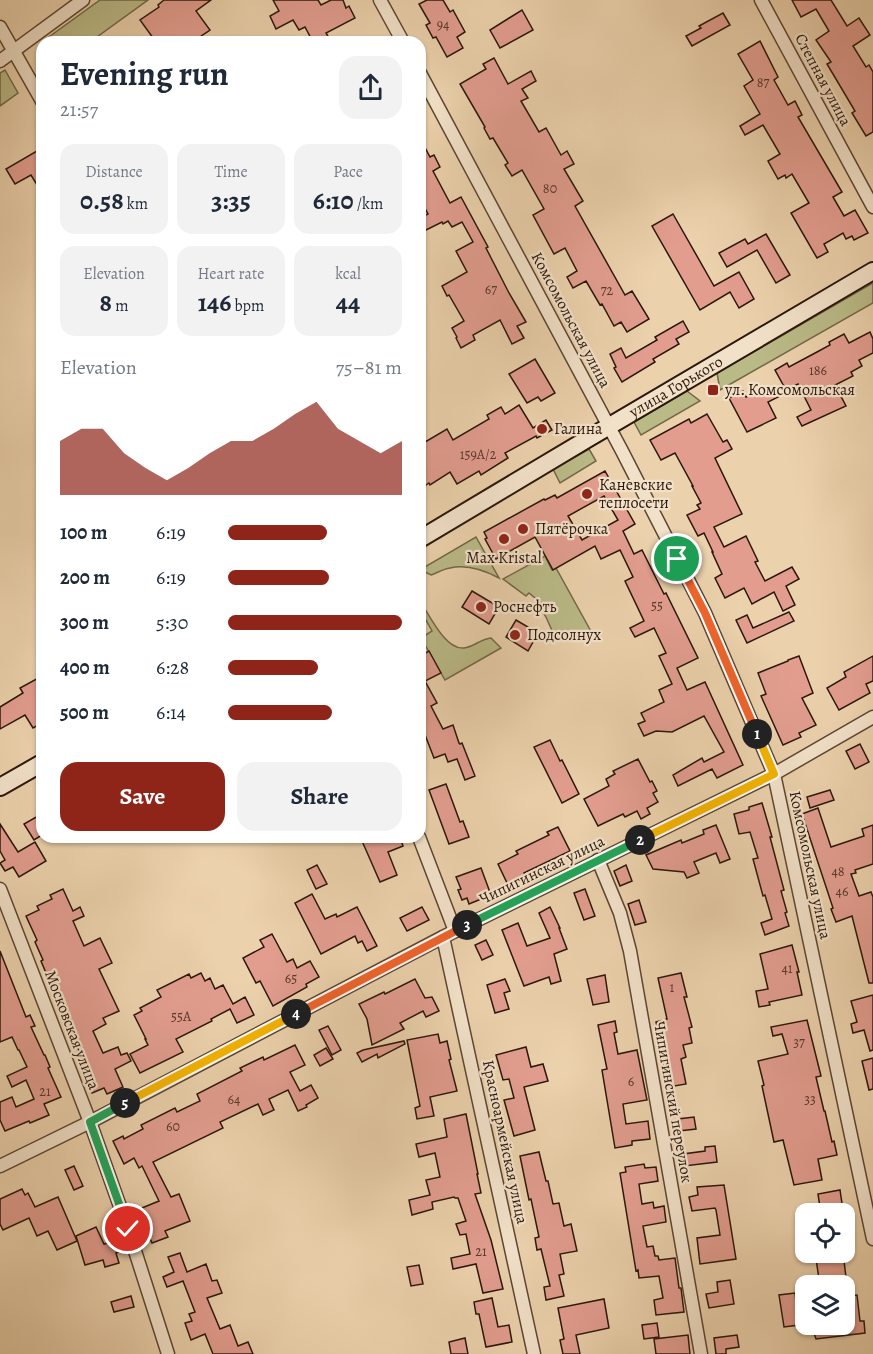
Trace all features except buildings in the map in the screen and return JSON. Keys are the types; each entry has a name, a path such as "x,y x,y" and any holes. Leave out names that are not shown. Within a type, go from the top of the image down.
{"main road":[{"name":"улица Горького","path":"426,535 873,271"},
{"path":"0,787 36,766"}],"street":[{"path":"0,61 83,0"},
{"path":"380,0 400,36"},
{"name":"Степная улица","path":"761,0 873,207"},
{"path":"0,27 36,90"},
{"name":"Комсомольская улица","path":"426,84 609,427 705,613 774,774 873,1239"},
{"name":"Чипигинская улица","path":"0,1166 90,1122 443,937 774,774 873,717"},
{"path":"421,843 455,931"},
{"name":"Чипигинский переулок","path":"598,860 620,913 630,951 701,1354"},
{"name":"Московская улица","path":"0,890 90,1122 128,1229 168,1354"},
{"name":"Красноармейская улица","path":"443,937 534,1354"}],"green space":[{"path":"100,0 148,0 98,36 50,36"},
{"path":"5,70 18,93 0,106 0,73"},
{"path":"873,283 873,303 720,390 717,373"},
{"path":"687,391 700,401 641,435 634,422"},
{"path":"589,449 596,461 560,483 553,469"},
{"path":"476,537 499,578 469,567 456,567 431,575 426,572 426,566"},
{"path":"545,556 552,570 556,568 593,635 554,635 539,606 541,603 529,593 526,596 503,579"},
{"path":"426,611 438,630 457,647 464,648 491,638 501,648 445,680 426,647 426,635 432,631 426,620"}],"place":[{"name":"ул. Комсомольская","path":"713,390"},
{"name":"Галина","path":"542,429"},
{"name":"Каневские теплосети","path":"587,494"},
{"name":"Пятёрочка","path":"523,529"},
{"name":"Max Kristal","path":"504,539"},
{"name":"Роснефть","path":"481,607"},
{"name":"Подсолнух","path":"515,635"}],"route":[{"path":"128,1229 90,1122 443,937 774,774 705,613 677,559"}]}
